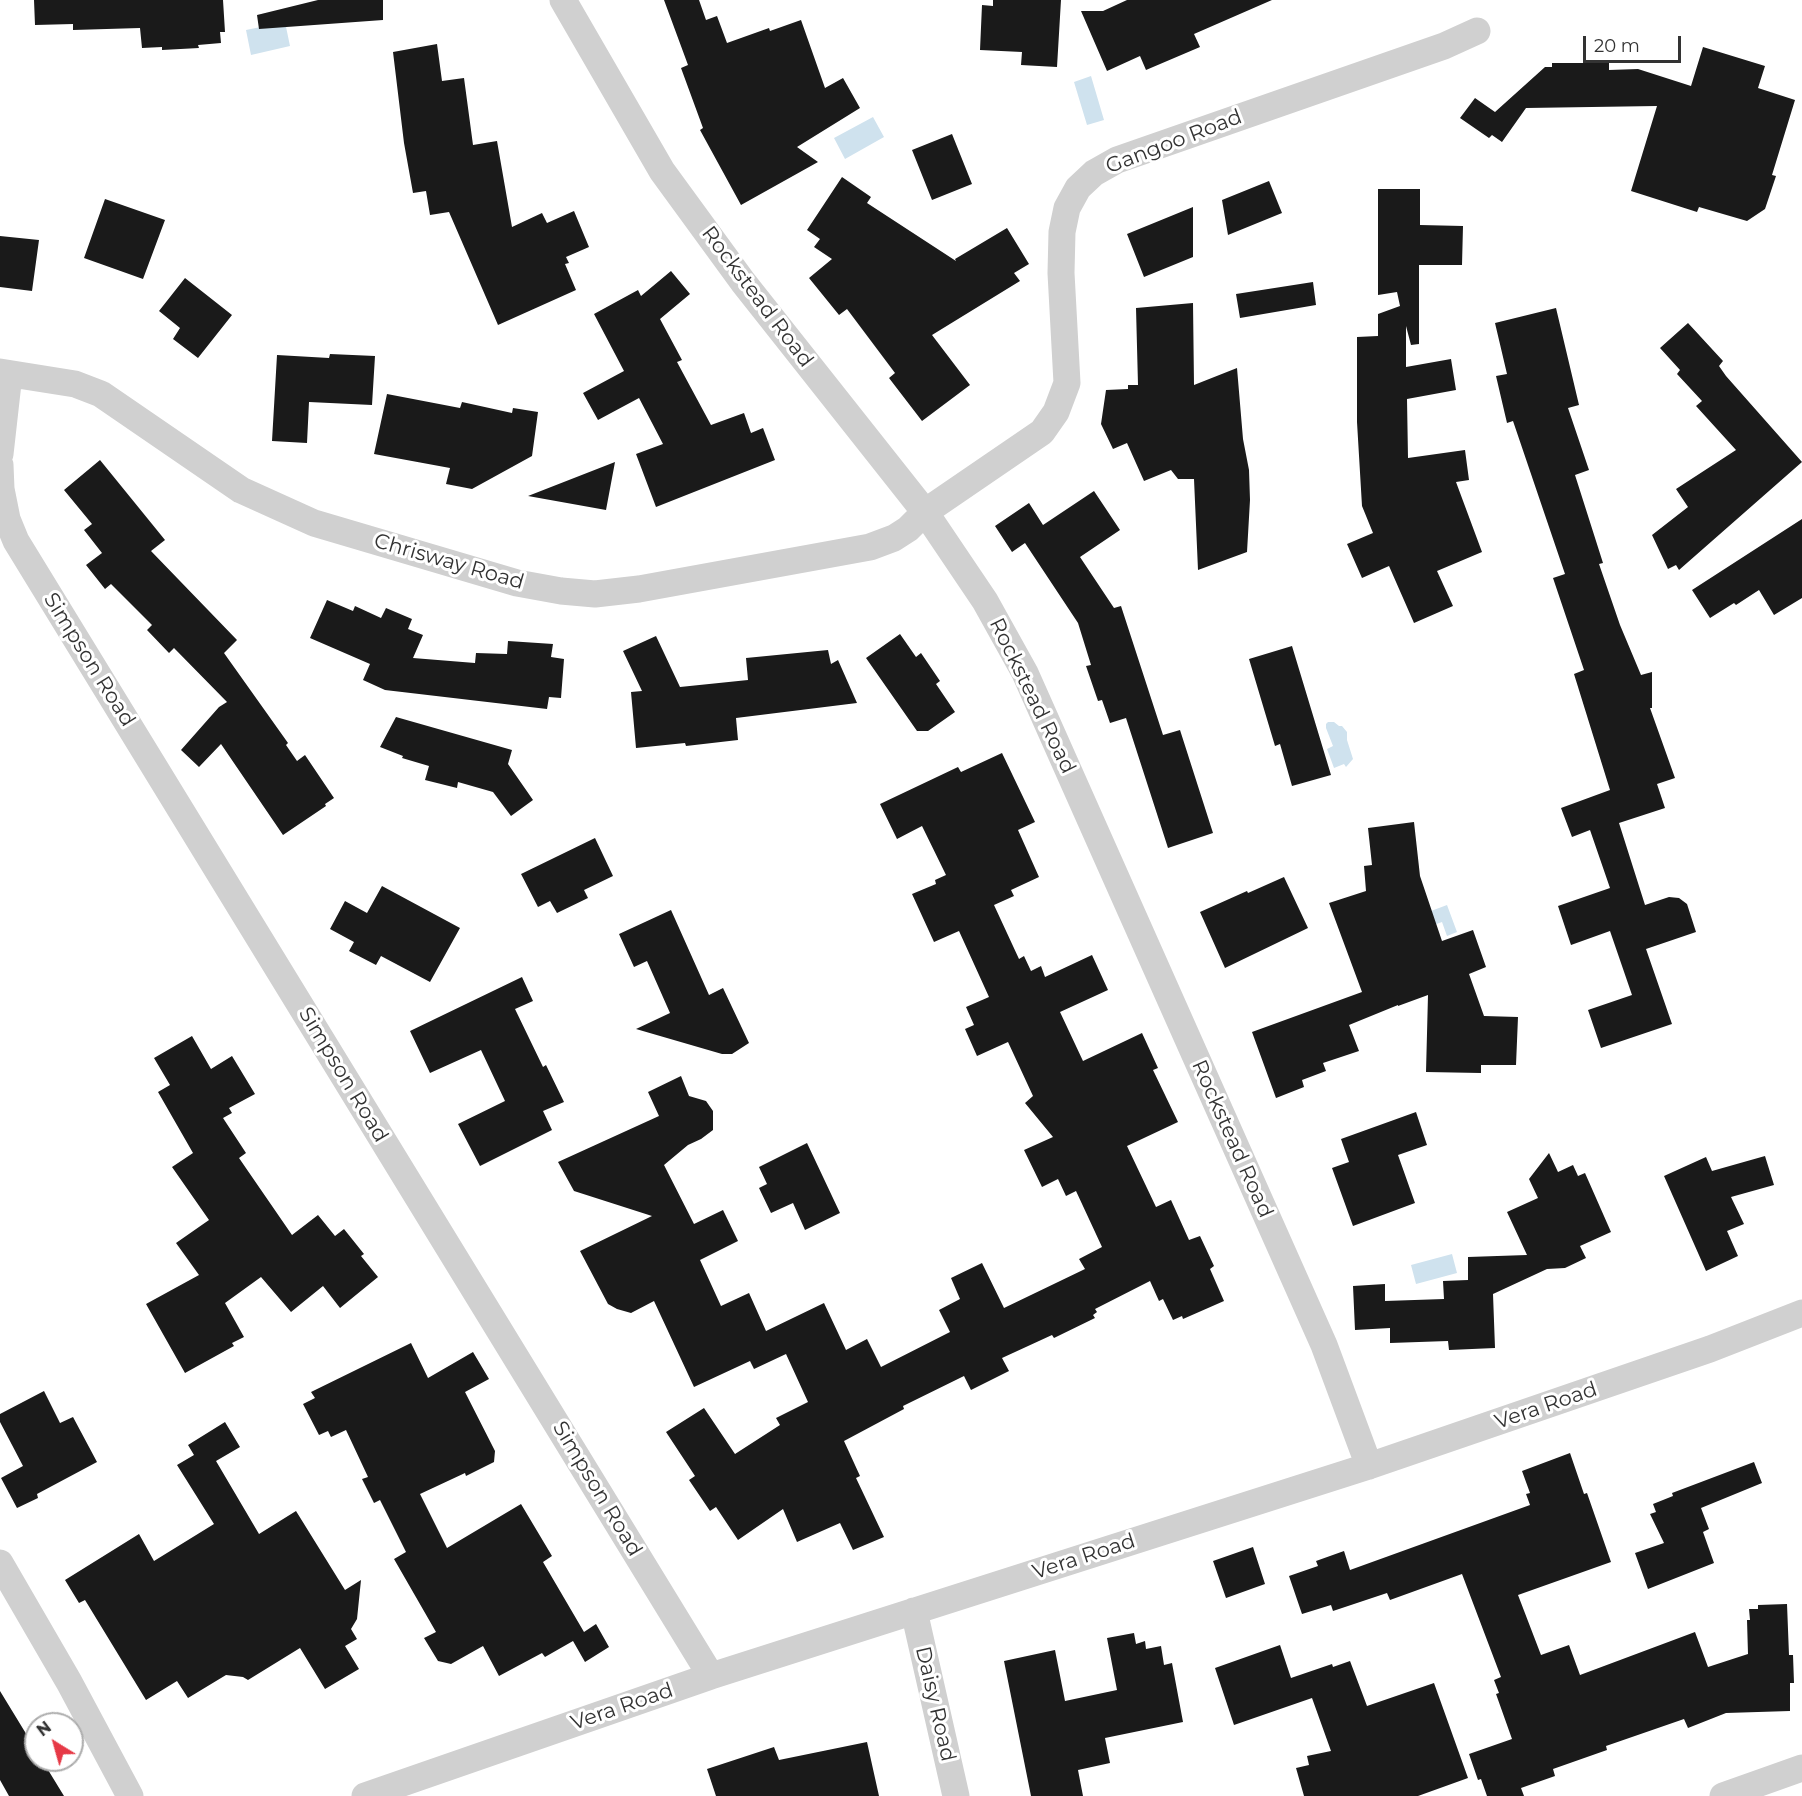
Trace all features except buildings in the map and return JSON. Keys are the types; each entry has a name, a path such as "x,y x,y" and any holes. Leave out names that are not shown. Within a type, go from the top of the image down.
{"street":[{"name":"Rockstead Road","path":"563,0 662,171 743,282 925,512 985,601 1025,673 1324,1345 1370,1466"},
{"name":"Gangoo Road","path":"925,512 1042,432 1056,412 1066,383 1061,273 1062,232 1067,208 1078,188 1094,173 1118,160 1444,46 1476,30"},
{"name":"Chrisway Road","path":"5,373 75,384 101,394 241,490 314,523 518,583 561,591 595,594 639,589 870,547 894,538 908,529 925,512"},
{"path":"0,454 5,373"},
{"name":"Simpson Road","path":"0,465 1,489 7,519 16,541 711,1676"},
{"name":"Vera Road","path":"365,1796 711,1676 1370,1466 1710,1349 1802,1313"},
{"path":"0,1563 69,1682 130,1796"},
{"name":"Daisy Road","path":"914,1611 956,1796"},
{"path":"1723,1796 1802,1768"}],"water":[{"path":"285,22 290,46 251,55 246,30"},
{"path":"1091,76 1104,120 1087,125 1074,82"},
{"path":"873,117 884,137 845,159 834,138"},
{"path":"1328,722 1342,726 1347,732 1353,759 1346,767 1344,764 1334,768 1327,749 1333,746 1326,728"},
{"path":"1447,905 1457,932 1447,936 1442,922 1420,930 1415,917"},
{"path":"1452,1254 1457,1273 1416,1284 1411,1265"}]}
